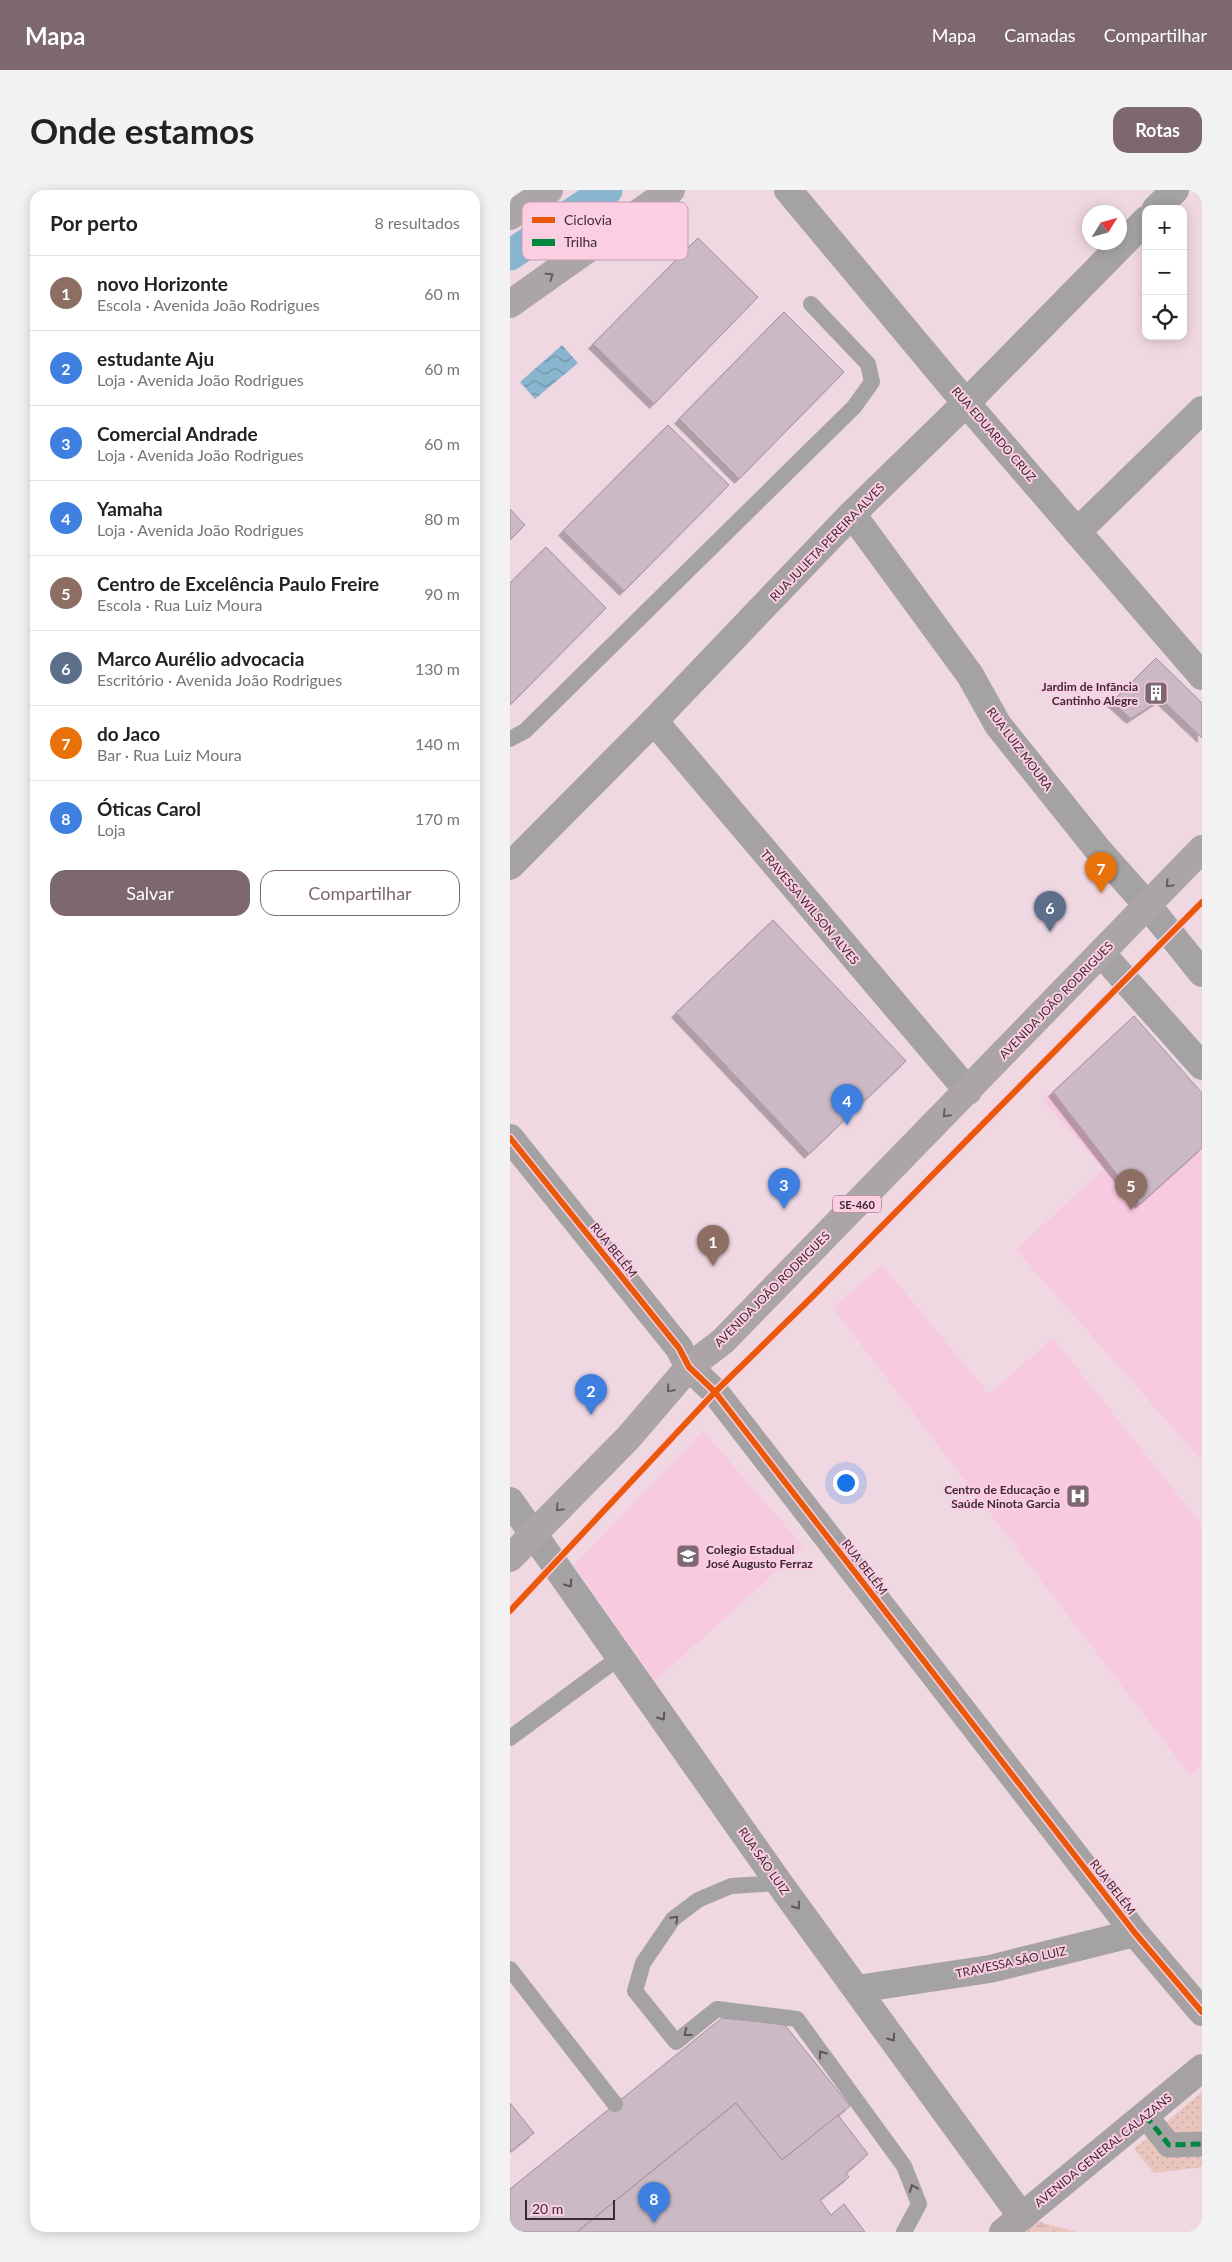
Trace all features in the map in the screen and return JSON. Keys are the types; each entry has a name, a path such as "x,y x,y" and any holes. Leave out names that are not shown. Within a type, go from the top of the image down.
{"main road":[{"path":"531,202 549,190"},
{"path":"654,202 671,190"},
{"path":"510,216 522,208"},
{"path":"510,304 572,260"},
{"name":"AVENIDA JOÃO RODRIGUES","path":"510,1558 628,1438 689,1367 723,1341 1102,954 1202,848"},
{"name":"AVENIDA GENERAL CALAZANS","path":"1013,2224 1202,2068"}],"street":[{"name":"RUA EDUARDO CRUZ","path":"788,190 966,403 1202,676"},
{"path":"1160,205 1175,190"},
{"name":"RUA JULIETA PEREIRA ALVES","path":"510,866 654,721 852,514 966,403 1142,224"},
{"path":"1077,532 1202,410"},
{"name":"RUA LUIZ MOURA","path":"852,514 970,675 998,724 1099,851 1148,906 1202,973"},
{"name":"TRAVESSA WILSON ALVES","path":"654,721 968,1091"},
{"path":"1102,954 1202,1066"},
{"name":"RUA BELÉM","path":"510,1138 679,1348 689,1367 715,1392 1135,1933 1202,2012"},
{"name":"RUA SÃO LUIZ","path":"510,1501 779,1883 857,1989 1013,2224"},
{"name":"TRAVESSA SÃO LUIZ","path":"857,1989 990,1969 1135,1933"},
{"path":"1145,2115 1169,2145 1202,2144"}],"lane":[{"path":"510,739 525,731 617,641 854,407 872,382 868,364 811,304"},
{"path":"510,1738 620,1657"},
{"path":"779,1883 731,1886 692,1905 673,1919 644,1963 635,1991 676,2042 717,2009 797,2018 904,2166 919,2204 904,2232"},
{"path":"510,1968 615,2104"}],"shaded area":[{"path":"1134,1016 1202,1093 1202,1461 1016,1250 1103,1169 1043,1100"},
{"name":"Centro de Educação e Saúde Ninota Garcia","path":"882,1265 989,1394 1053,1338 1202,1525 1202,1764 1190,1775 833,1308"},
{"name":"Colegio Estadual José Augusto Ferraz","path":"703,1431 804,1547 655,1681 574,1565"}],"green space":[{"path":"1202,2092 1202,2167 1154,2173 1134,2149"},
{"path":"1022,2217 1077,2232 1003,2232"}],"water":[{"path":"562,345 578,363 535,399 520,382"}],"building":[{"path":"698,238 758,297 654,404 593,344 676,260 688,260 688,248"},
{"path":"784,312 844,372 739,479 679,419"},
{"path":"668,425 729,485 624,591 563,531"},
{"path":"510,509 525,525 510,540"},
{"path":"546,547 606,608 510,705 510,583"},
{"name":"Jardim de Infãncia Cantinho Alegre","path":"1156,658 1202,703 1202,738 1161,699 1131,719 1112,702"},
{"path":"773,920 906,1061 809,1154 676,1013"},
{"path":"1134,1016 1202,1093 1202,1148 1140,1204 1053,1092"},
{"path":"722,2018 784,2024 850,2106 782,2160 736,2103 577,2232 510,2232 510,2189"},
{"path":"510,2103 534,2133 510,2152"},
{"path":"736,2103 782,2160 838,2115 868,2154 846,2173 849,2177 820,2200 831,2215 844,2204 865,2232 577,2232"}],"waterway":[{"path":"589,202 607,190"},
{"path":"510,255 522,247"}],"marked path":[{"path":"1145,2115 1169,2145 1202,2144"}],"cycle path":[{"path":"510,1611 715,1392 813,1296 1202,902"},
{"path":"510,1138 679,1348 689,1367 715,1392 1135,1933 1202,2012"}],"place":[{"name":"Jardim de Infãncia Cantinho Alegre","path":"1156,693"},
{"name":"do Jaco","path":"1101,893"},
{"name":"Marco Aurélio advocacia","path":"1050,932"},
{"name":"Yamaha","path":"847,1125"},
{"name":"Comercial Andrade","path":"784,1209"},
{"name":"Centro de Excelência Paulo Freire","path":"1131,1210"},
{"name":"novo Horizonte","path":"713,1266"},
{"name":"estudante Aju","path":"591,1415"},
{"name":"Centro de Educação e Saúde Ninota Garcia","path":"1078,1496"},
{"name":"Colegio Estadual José Augusto Ferraz","path":"688,1556"},
{"name":"Óticas Carol","path":"654,2223"}]}
